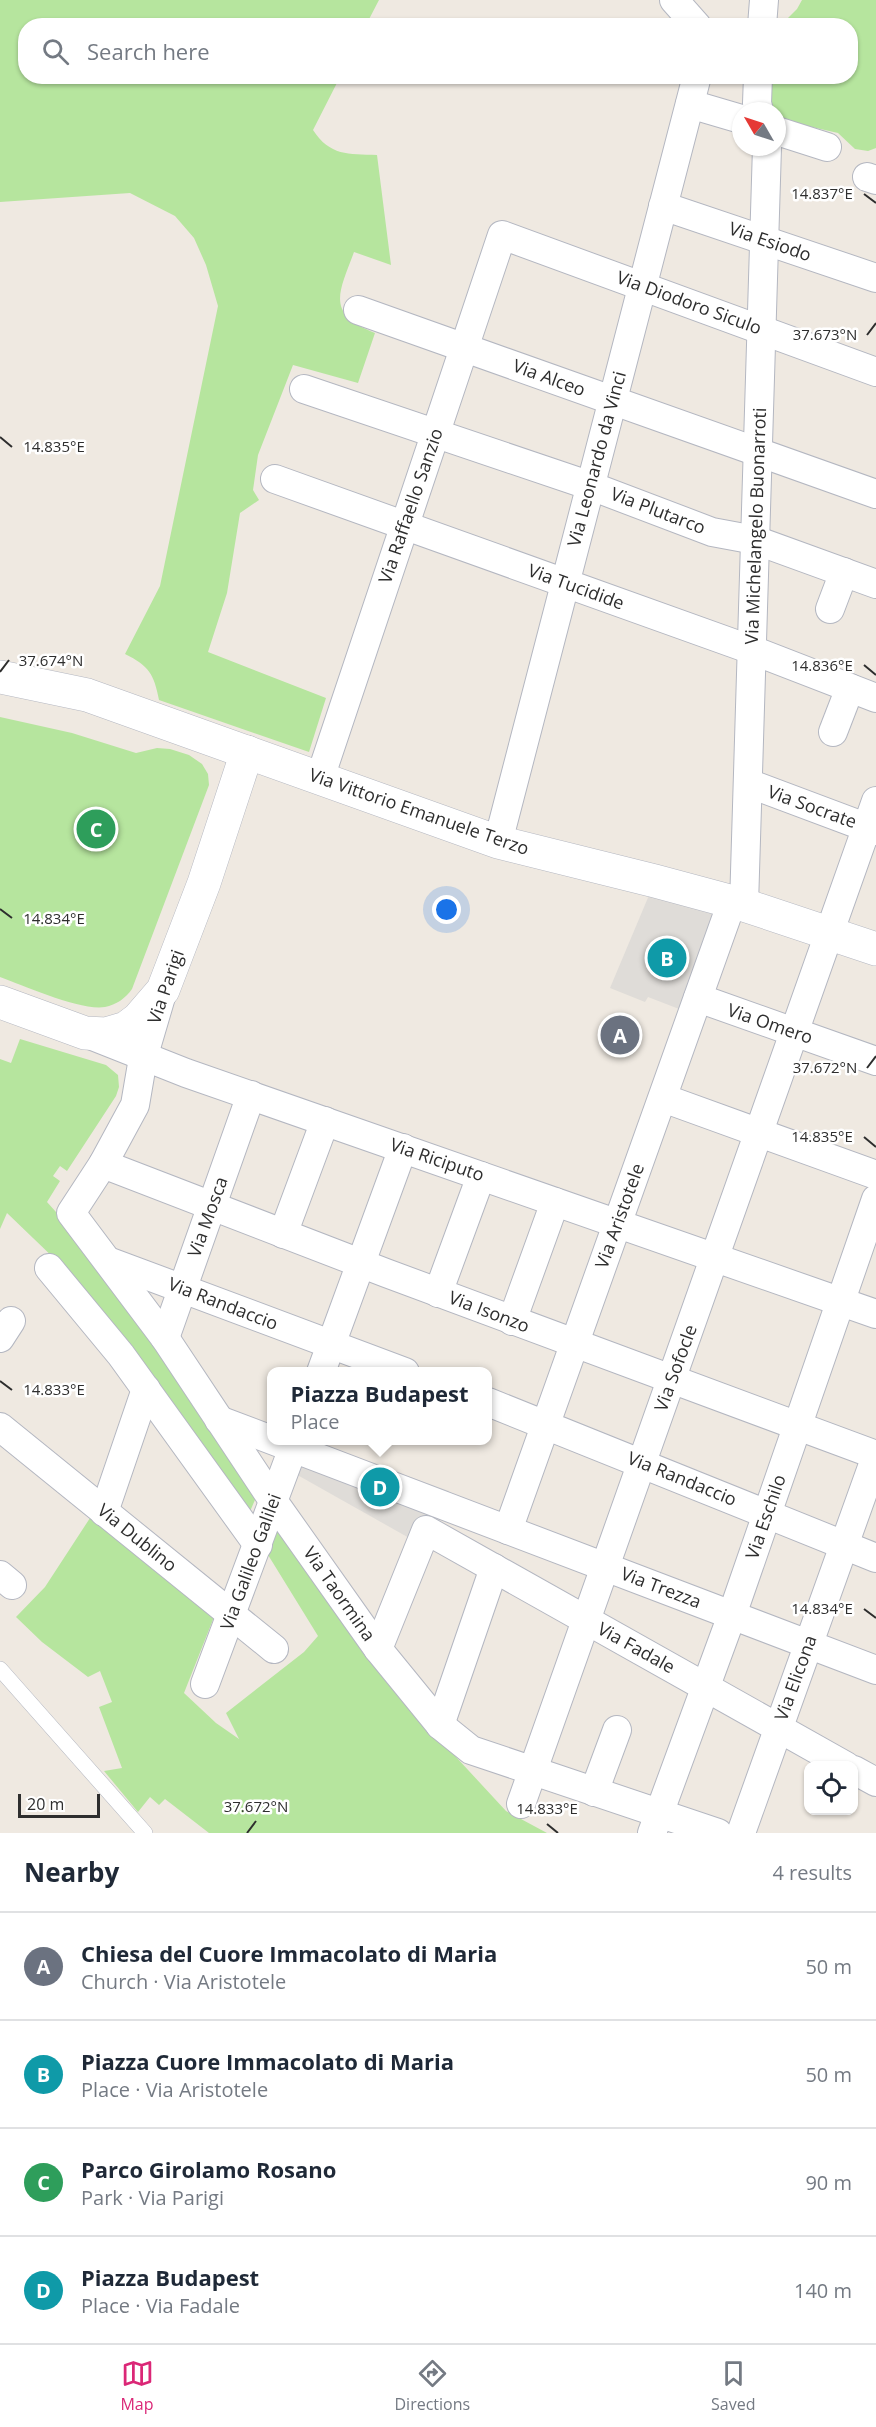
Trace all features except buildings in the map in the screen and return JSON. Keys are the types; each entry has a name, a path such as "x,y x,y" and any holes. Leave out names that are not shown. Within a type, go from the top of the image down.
{"street":[{"path":"674,0 690,18"},
{"path":"763,18 764,0"},
{"name":"Via Leonardo da Vinci","path":"498,843 695,84"},
{"path":"757,102 758,84"},
{"path":"690,104 732,117"},
{"path":"786,134 827,147"},
{"name":"Via Michelangelo Buonarroti","path":"738,904 748,783 767,156"},
{"name":"Via Esiodo","path":"663,206 876,278"},
{"name":"Via Diodoro Siculo","path":"502,235 876,372"},
{"name":"Via Raffaello Sanzio","path":"320,778 502,235"},
{"name":"Via Alceo","path":"358,310 876,494"},
{"name":"Via Plutarco","path":"304,389 591,486 712,532 755,540 876,584"},
{"name":"Via Tucidide","path":"275,479 863,693"},
{"path":"830,609 844,572"},
{"name":"Via Vittorio Emanuele Terzo","path":"0,677 87,695 498,843 738,904 876,949"},
{"path":"833,732 863,693"},
{"name":"Via Parigi","path":"71,1213 103,1164 135,1105 143,1058 163,990 204,883 247,752"},
{"name":"Via Socrate","path":"748,783 871,829"},
{"name":"Via Sofocle","path":"521,1804 759,1133 871,829 876,801"},
{"name":"Via Aristotele","path":"508,1530 698,998 738,904"},
{"path":"85,1033 106,1034 126,1028 138,1019 163,990"},
{"name":"Via Omero","path":"698,998 876,1061"},
{"name":"Via Riciputo","path":"0,1002 85,1033 143,1058 876,1314"},
{"name":"Via Mosca","path":"165,1338 251,1095"},
{"path":"663,1098 876,1175"},
{"path":"283,1234 325,1121"},
{"path":"322,1367 403,1148"},
{"name":"Via Isonzo","path":"103,1164 211,1208 876,1456"},
{"path":"438,1293 481,1176"},
{"name":"Via Eschilo","path":"656,1823 732,1615 876,1199"},
{"path":"512,1321 555,1202"},
{"name":"Via Taormina","path":"71,1213 165,1338 274,1502 378,1649 440,1725 471,1750 594,1792 656,1823 718,1833"},
{"name":"Via Randaccio","path":"108,1261 394,1367"},
{"path":"49,1268 146,1389 258,1545"},
{"path":"104,1512 146,1389"},
{"name":"Via Randaccio","path":"492,1404 876,1558"},
{"path":"219,1420 267,1435"},
{"name":"Via Dublino","path":"0,1428 274,1649"},
{"name":"Via Galileo Galilei","path":"206,1684 294,1445"},
{"name":"Via Trezza","path":"296,1445 445,1506 876,1670"},
{"name":"Via Elicona","path":"741,1833 876,1456"},
{"name":"Via Fadale","path":"378,1649 426,1530 837,1761"},
{"path":"440,1725 494,1568"},
{"path":"594,1792 617,1730"},
{"path":"858,1772 876,1782"}],"lane":[{"path":"0,1669 145,1833"}],"green space":[{"path":"0,0 379,0 370,18 18,18 18,84 336,84 313,130 326,145 340,152 377,155 391,265 354,252 344,279 340,301 342,310 349,318 359,326 375,333 358,383 293,365 258,455 253,490 259,500 240,513 227,593 208,652 326,698 309,752 159,700 149,672 125,654 160,586 218,306 206,265 194,238 175,216 130,193 0,202"},
{"path":"802,0 876,0 876,148 868,151 855,149 838,133 786,121 786,102 771,102 772,84 858,84 858,18 788,18"},
{"path":"0,717 72,733 136,753 157,748 170,749 189,755 202,764 208,774 209,785 132,989 113,1005 94,1007 82,1005 52,997 0,977"},
{"path":"20,1039 106,1065 118,1075 119,1087 116,1096 67,1171 60,1166 53,1176 60,1181 47,1202 74,1232 258,1493 248,1516 59,1263 7,1213 0,1229 0,1059 11,1063"},
{"path":"90,1518 214,1617 184,1693 216,1723 239,1739 226,1713 304,1652 318,1636 265,1550 281,1526 444,1744 506,1811 547,1833 209,1833 165,1799 159,1805 150,1797 138,1812 104,1771 122,1768 99,1707 112,1702 100,1671 88,1677 42,1642 16,1617 45,1587"}],"shaded area":[{"path":"655,881 732,902 692,1014 648,997 645,1002 610,988"},
{"path":"307,1445 322,1445 449,1491 439,1524 411,1539 285,1468"}],"place":[{"name":"Parco Girolamo Rosano","path":"96,829"},
{"name":"Piazza Cuore Immacolato di Maria","path":"667,958"},
{"name":"Chiesa del Cuore Immacolato di Maria","path":"620,1035"},
{"name":"Piazza Budapest","path":"380,1487"}]}
